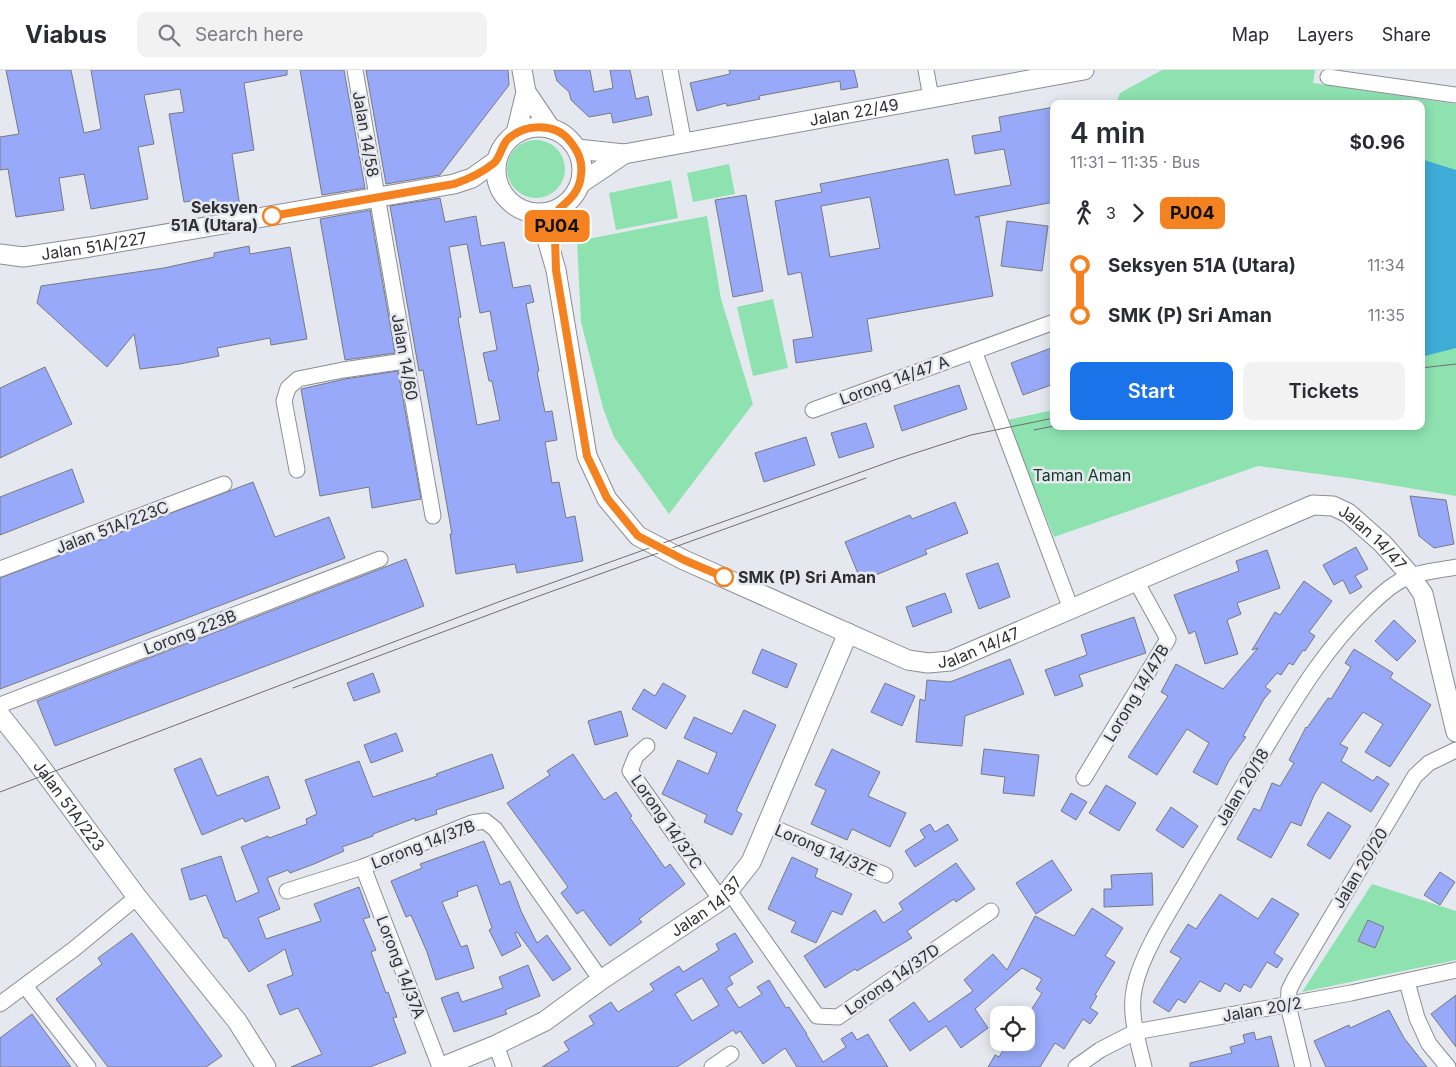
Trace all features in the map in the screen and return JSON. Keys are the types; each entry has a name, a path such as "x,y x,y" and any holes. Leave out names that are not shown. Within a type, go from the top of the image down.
{"street":[{"name":"Jalan 14/58","path":"355,70 376,198"},
{"path":"516,133 526,92 522,70"},
{"path":"670,70 684,144"},
{"path":"926,70 932,98"},
{"name":"Jalan 22/49","path":"577,149 624,154 1081,70"},
{"path":"1328,77 1456,95"},
{"path":"526,92 551,128"},
{"path":"533,127 551,128 566,136 577,149 582,166 580,183 572,198 559,209 537,214 525,212 515,207 499,189 496,176 496,162 500,150 516,133 533,127"},
{"name":"Jalan 22/49","path":"580,183 624,154"},
{"name":"Jalan 51A/227","path":"0,254 23,256 90,247 454,184 472,178 496,162"},
{"name":"Jalan 51A/227","path":"454,184 499,189"},
{"name":"Jalan 14/60","path":"376,198 433,516"},
{"name":"Jalan 14/47","path":"556,270 555,238 559,209"},
{"name":"Jalan 14/47","path":"537,214 556,270 587,456 607,498 638,536 684,560 908,660 938,663 950,661 1313,505 1333,506 1348,513 1382,544 1410,575 1424,594 1451,694 1456,732"},
{"name":"Lorong 14/47 A","path":"814,410 1050,323"},
{"path":"974,351 1071,609"},
{"path":"297,470 284,401 288,388 298,379 405,361"},
{"name":"Jalan 51A/223C","path":"0,569 224,484"},
{"name":"Lorong 223B","path":"0,705 380,559"},
{"path":"1410,575 1456,567"},
{"name":"Jalan 20/18","path":"1144,1067 1135,1032 1133,1012 1134,986 1145,955 1241,788 1318,665 1349,626 1382,594 1410,575"},
{"name":"Lorong 14/47B","path":"1084,778 1168,639 1136,581"},
{"name":"Jalan 14/37","path":"441,1067 496,1045 545,1021 725,895 751,862 848,633"},
{"name":"Jalan 51A/223","path":"0,715 137,897 237,1021 266,1067"},
{"name":"Lorong 14/37C","path":"647,746 636,756 630,771 725,895"},
{"name":"Jalan 20/20","path":"1288,1005 1289,990 1294,978 1415,776 1429,763 1456,750"},
{"name":"Lorong 14/37B","path":"287,891 363,867 472,823 485,821 495,829 601,980"},
{"name":"Lorong 14/37E","path":"767,825 885,875"},
{"name":"Lorong 14/37A","path":"363,867 441,1067"},
{"name":"Lorong 14/37D","path":"725,895 817,1016 838,1016 990,910"},
{"path":"0,1004 137,897"},
{"name":"Jalan 20/2","path":"1076,1067 1100,1050 1135,1032 1288,1005 1407,982 1456,970"},
{"path":"1407,982 1417,1018 1429,1044 1448,1067"},
{"path":"25,986 88,1067"},
{"path":"1288,1005 1303,1067"},
{"path":"496,1045 504,1067"},
{"path":"712,1067 731,1054"}],"green space":[{"name":"Taman Aman","path":"1162,70 1315,70 1313,83 1456,104 1456,496 1355,479 1258,466 1054,537 1007,420 1050,411 1050,430 1425,430 1425,100 1117,100 1120,93"},
{"path":"530,140 542,140 557,148 565,163 565,175 557,190 542,198 530,198 515,190 507,175 507,163 515,148"},
{"path":"729,164 735,194 693,202 687,173"},
{"path":"671,180 678,218 616,230 609,193"},
{"path":"707,216 721,299 753,404 669,514 614,437 603,408 581,322 577,241"},
{"path":"773,299 788,368 753,376 737,307"},
{"path":"1372,884 1456,911 1456,960 1302,992"}],"water":[{"path":"1425,160 1456,170 1456,348 1425,356"}],"building":[{"path":"6,70 71,70 84,133 101,129 91,70 287,70 287,75 244,83 254,150 232,154 240,207 202,212 200,200 184,202 169,114 184,112 180,89 144,95 154,144 138,147 148,199 91,209 84,174 59,178 64,210 16,217 8,169 0,170 0,137 19,134"},
{"path":"300,70 344,70 365,188 322,195"},
{"path":"366,70 508,70 509,85 440,175 386,184"},
{"path":"554,70 590,70 594,92 613,88 610,70 630,70 636,99 648,96 652,115 613,123 611,113 589,117 571,100 569,92 557,81"},
{"path":"729,70 854,70 858,87 841,90 840,81 759,96 760,99 727,106 726,103 697,111 690,83 730,74"},
{"path":"1050,108 1050,203 975,217 979,217 993,296 867,319 872,351 796,363 793,340 813,337 801,272 788,275 775,201 822,192 820,184 948,159 955,195 1011,185 1004,149 975,154 972,136 1001,131 999,117","holes":["870,197 880,248 830,257 821,206"]},
{"path":"746,195 763,291 733,297 715,200"},
{"path":"440,198 445,222 476,216 481,246 504,242 513,288 530,285 534,302 526,304 539,371 537,372 545,412 552,411 557,440 545,442 552,483 559,482 566,518 575,516 583,561 517,573 515,564 456,574 450,534 452,534 423,370 419,371 390,206","holes":["467,244 480,313 490,311 497,350 483,353 489,381 492,381 500,420 477,425 458,318 461,317 449,247"]},
{"path":"370,210 395,353 345,360 320,219"},
{"path":"1007,221 1048,226 1042,271 1001,266"},
{"path":"249,246 250,254 290,247 307,339 271,345 270,338 217,348 219,356 180,364 140,369 134,334 107,367 37,303 41,286 164,268 214,257 214,253"},
{"path":"1050,348 1050,385 1023,395 1011,363"},
{"path":"45,367 72,424 0,458 0,388"},
{"path":"398,371 421,499 372,508 369,487 320,496 301,389 345,379"},
{"path":"959,385 967,409 902,431 894,406"},
{"path":"866,423 874,447 839,458 831,433"},
{"path":"806,437 815,465 764,482 755,453"},
{"path":"72,469 84,502 0,535 0,497"},
{"path":"253,482 275,537 329,517 345,558 0,689 0,578"},
{"path":"1410,496 1446,500 1454,544 1434,548 1419,536"},
{"path":"955,502 968,533 925,550 927,554 861,581 845,542 910,515 912,519"},
{"path":"1356,547 1368,569 1355,576 1362,587 1350,594 1343,580 1334,585 1323,565"},
{"path":"1267,550 1280,588 1237,603 1241,614 1227,620 1238,654 1205,664 1195,631 1189,634 1174,595 1239,571 1236,561"},
{"path":"406,559 424,606 55,746 37,701"},
{"path":"998,563 1010,597 979,609 966,574"},
{"path":"1304,581 1332,601 1309,632 1315,636 1305,651 1303,650 1293,665 1289,663 1281,675 1277,673 1265,687 1271,691 1264,699 1243,736 1246,737 1228,762 1217,785 1193,772 1209,743 1187,729 1157,775 1128,757 1168,696 1161,692 1176,664 1223,689 1258,648 1252,650 1275,612 1280,615"},
{"path":"945,593 952,612 913,627 906,607"},
{"path":"1134,617 1146,653 1079,675 1083,686 1055,696 1045,670 1087,655 1081,635"},
{"path":"1394,620 1416,641 1397,661 1375,641"},
{"path":"762,649 797,664 787,688 752,673"},
{"path":"1354,649 1393,673 1390,678 1431,705 1390,767 1365,752 1383,724 1363,712 1340,744 1348,748 1341,761 1373,781 1377,776 1389,784 1371,812 1322,782 1314,795 1301,826 1291,822 1271,858 1237,839 1254,808 1260,811 1272,783 1280,786 1294,763 1289,760 1306,727 1328,698 1331,699 1351,667 1345,663"},
{"path":"1010,659 1024,694 965,716 962,746 916,742 920,699 925,701 927,680 950,682"},
{"path":"373,673 380,692 354,701 347,683"},
{"path":"663,683 686,696 666,729 632,709 644,689 655,696"},
{"path":"885,683 915,696 902,726 871,712"},
{"path":"744,710 776,725 736,811 742,814 732,835 704,822 707,815 662,794 678,760 708,774 717,753 684,738 694,717 732,734"},
{"path":"621,711 628,736 595,745 588,721"},
{"path":"396,733 403,751 371,763 364,745"},
{"path":"832,749 880,772 868,796 906,813 890,847 852,829 847,840 811,824 826,790 815,785"},
{"path":"984,749 1039,755 1034,796 1003,793 1005,777 981,774"},
{"path":"492,754 504,788 436,810 437,814 415,821 415,818 373,834 373,836 342,847 344,851 314,864 290,873 288,870 267,878 280,909 258,918 266,939 321,921 314,904 359,887 370,917 363,919 376,950 371,952 397,1017 393,1018 406,1053 370,1067 291,1067 322,1054 298,1008 280,1015 267,985 293,975 285,949 249,972 227,938 224,938 206,895 190,900 181,869 221,856 236,902 259,892 241,847 268,836 269,838 307,824 306,819 317,814 305,780 359,761 373,797 437,776 436,774"},
{"path":"573,754 604,800 616,792 632,816 630,818 665,868 670,864 685,884 639,919 642,922 610,946 583,910 577,914 561,893 568,887 507,803 550,775 547,771"},
{"path":"201,758 217,796 268,776 280,808 245,822 243,818 202,835 174,769"},
{"path":"1106,785 1136,803 1119,831 1089,813"},
{"path":"1071,793 1087,802 1076,820 1061,811"},
{"path":"1171,807 1198,826 1183,848 1156,830"},
{"path":"1328,812 1351,826 1330,859 1307,845"},
{"path":"930,824 935,832 948,824 958,840 915,867 905,851 925,838 920,830"},
{"path":"484,841 500,885 510,881 521,911 537,943 547,935 571,969 553,981 517,932 515,933 521,946 502,956 489,930 492,928 477,885 457,892 458,896 442,902 461,947 467,945 474,968 436,980 427,952 411,915 406,917 391,881 422,868 420,864"},
{"path":"792,857 818,869 815,877 852,894 842,915 832,911 816,943 791,932 796,922 768,909"},
{"path":"1052,860 1072,890 1036,914 1016,883"},
{"path":"956,863 975,889 956,902 954,899 907,931 912,938 857,971 855,969 825,988 804,956 875,910 883,923 903,910 899,903"},
{"path":"1440,872 1455,882 1440,905 1424,895"},
{"path":"1152,873 1153,905 1104,907 1104,889 1112,889 1111,875"},
{"path":"1220,894 1258,919 1272,898 1299,914 1274,953 1283,959 1277,968 1267,962 1251,988 1244,984 1240,992 1225,983 1220,992 1200,981 1185,1003 1178,999 1169,1012 1153,1002 1181,958 1170,952 1188,924 1196,929"},
{"path":"1092,908 1123,928 1105,956 1115,962 1095,995 1097,996 1090,1008 1098,1013 1090,1024 1083,1019 1064,1049 1055,1043 1040,1067 988,1067 995,1055 999,1057 1003,1051 1035,1051 1034,1006 1042,993 1036,989 1042,979 1022,968 975,1009 988,1028 961,1048 946,1026 910,1051 889,1020 914,1002 929,1022 973,991 964,980 993,954 1007,970 1035,916 1074,936"},
{"path":"1368,920 1384,927 1375,948 1358,941"},
{"path":"132,933 222,1056 206,1067 108,1067 56,999 102,964 98,958"},
{"path":"735,933 753,962 729,977 733,984 726,988 739,1008 762,994 757,987 769,980 786,1008 789,1007 807,1034 823,1062 846,1047 841,1039 852,1032 857,1040 868,1034 888,1067 797,1067 785,1048 763,1064 740,1031 736,1034 733,1030 677,1067 542,1067 569,1050 564,1042 594,1024 589,1016 611,1002 618,1012 654,990 650,984 679,966 683,972 719,950 716,944","holes":["702,978 719,1005 692,1021 675,994"]},
{"path":"528,965 540,996 505,1010 507,1014 454,1032 441,998 458,992 462,1002 503,988 499,977"},
{"path":"1456,995 1456,1047 1431,1014"},
{"path":"1389,1010 1404,1038 1427,1067 1326,1067 1314,1041 1349,1025 1350,1028"},
{"path":"32,1014 71,1067 0,1067 0,1038"},
{"path":"1254,1032 1256,1040 1271,1036 1279,1067 1190,1067 1190,1063 1232,1053 1230,1047 1245,1043 1243,1035"}],"tram line":[{"path":"1425,368 1456,364"},
{"path":"0,792 501,601 897,459 971,435 1050,419"},
{"path":"1034,430 1050,427"},
{"path":"293,688 539,596 866,478"}],"bus line":[{"name":"PJ04","path":"272,216 454,184 472,178 496,162 500,150 516,133 533,127 551,128 566,136 577,149 582,166 580,183 572,198 559,209 555,238 556,270 587,456 607,498 638,536 684,560 724,577"}],"place":[{"name":"Seksyen 51A (Utara)","path":"272,216"},
{"name":"SMK (P) Sri Aman","path":"724,577"}]}
